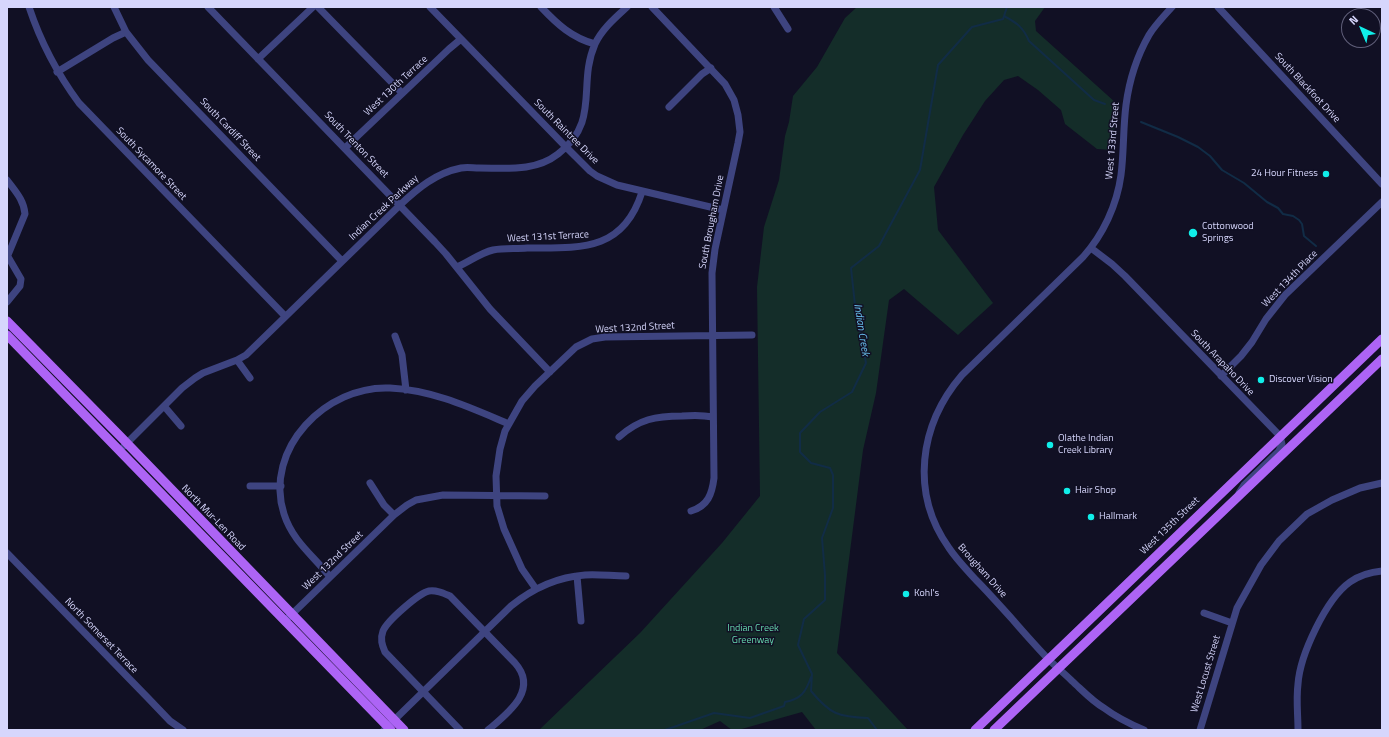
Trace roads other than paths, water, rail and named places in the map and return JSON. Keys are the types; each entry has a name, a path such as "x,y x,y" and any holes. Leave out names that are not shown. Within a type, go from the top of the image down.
{"main road":[{"name":"North Mur-Len Road","path":"7,321 127,443 389,726 404,730"},
{"name":"North Mur-Len Road","path":"7,335 118,451 288,618"},
{"name":"West 135th Street","path":"974,730 1382,339"},
{"path":"994,730 1382,359"}],"street":[{"name":"South Sycamore Street","path":"29,7 46,51 57,72 79,103 285,316"},
{"name":"South Cardiff Street","path":"114,7 126,32 148,60 342,261"},
{"name":"South Trenton Street","path":"208,7 435,242 490,309 550,372"},
{"path":"258,59 313,7"},
{"path":"318,7 402,93"},
{"name":"South Raintree Drive","path":"430,7 590,171 604,180 617,185 723,210"},
{"path":"541,7 572,36 585,42 595,44"},
{"name":"Indian Creek Parkway","path":"118,451 182,388 195,378 246,355 417,188 430,179 462,168 527,168 545,162 557,155 578,133 584,116 589,67 595,44 604,30 626,7"},
{"name":"South Brougham Drive","path":"652,7 725,84 736,107 739,123 738,143 715,249 712,273 714,478 710,495 705,503 699,508 691,511"},
{"path":"774,7 788,29"},
{"name":"West 133rd Street","path":"1015,323 1091,248 1110,214 1118,191 1121,175 1126,105 1134,68 1149,36 1172,7"},
{"name":"South Blackfoot Drive","path":"1218,7 1382,184"},
{"path":"57,72 113,38 126,32"},
{"name":"West 130th Terrace","path":"345,148 449,49 461,40"},
{"path":"669,107 702,74 711,68"},
{"path":"7,180 22,200 25,208 25,214 7,255 21,279 20,286 7,302"},
{"name":"West 131st Terrace","path":"457,267 493,250 578,247 601,242 615,234 627,222 638,205 642,192"},
{"name":"West 134th Place","path":"1221,376 1241,356 1252,342 1266,319 1285,295 1382,202"},
{"name":"South Arapaho Drive","path":"1091,248 1116,268 1280,436"},
{"name":"Brougham Drive","path":"1015,323 962,375 943,400 932,424 926,445 924,459 925,488 928,502 935,523 949,548 1048,659 1103,708 1127,723 1144,730"},
{"name":"West 132nd Street","path":"497,495 496,476 500,449 509,424 522,401 576,347 585,342 598,338 752,335"},
{"path":"395,336 402,355 406,390"},
{"path":"237,360 250,378"},
{"path":"330,577 301,546 292,532 282,505 281,486 283,466 286,456 295,438 314,415 322,409 365,389 390,388 423,392 459,403 509,424"},
{"path":"164,406 181,426"},
{"path":"619,437 637,423 652,418 663,416 702,415 713,417"},
{"path":"1236,499 1244,485 1279,451 1282,444 1280,436"},
{"path":"370,483 384,505 394,515"},
{"name":"West Locust Street","path":"1200,730 1237,608 1261,565 1279,541 1307,514 1360,488 1382,483"},
{"path":"250,486 281,486"},
{"name":"West 132nd Street","path":"288,618 394,515 407,505 421,498 443,495 545,496"},
{"path":"497,495 497,506 504,529 522,569 536,589"},
{"name":"North Somerset Terrace","path":"7,553 156,707 170,721 182,730"},
{"path":"1298,730 1298,684 1300,669 1313,634 1329,606 1346,585 1363,575 1382,571"},
{"path":"577,576 581,621"},
{"path":"389,726 422,692 523,596 558,580 577,576 626,576"},
{"path":"458,728 385,652 381,638 384,630 394,618 417,597 423,593 431,591 440,592 450,596 520,668 524,678 522,695 516,704 488,730"},
{"path":"1204,613 1232,623"}],"waterway":[{"name":"Indian Creek","path":"877,730 868,718 849,717 835,713 818,699 811,691 812,674 798,645 804,619 825,600 825,575 822,538 833,508 833,475 830,468 811,463 800,452 800,433 820,412 852,392 866,363 855,305 851,268 879,246 920,170 938,65 972,27 1003,19 1007,7"},
{"path":"1004,16 1019,26 1029,41 1094,100 1105,104"},
{"path":"1141,122 1198,147 1210,156 1222,170 1244,183 1267,202 1278,208 1283,214 1293,216 1299,220 1302,224 1304,236 1316,246"},
{"path":"665,730 714,713 750,718 784,706 785,702 799,697 805,691 811,677"}],"place":[{"name":"24 Hour Fitness","path":"1326,174"},
{"name":"Cottonwood Springs","path":"1193,233"},
{"name":"Discover Vision","path":"1261,380"},
{"name":"Olathe Indian Creek Library","path":"1050,445"},
{"name":"Hair Shop","path":"1067,491"},
{"name":"Hallmark","path":"1091,517"},
{"name":"Kohl's","path":"906,594"}],"park label":[{"name":"Indian Creek Greenway","path":"753,634"}]}
